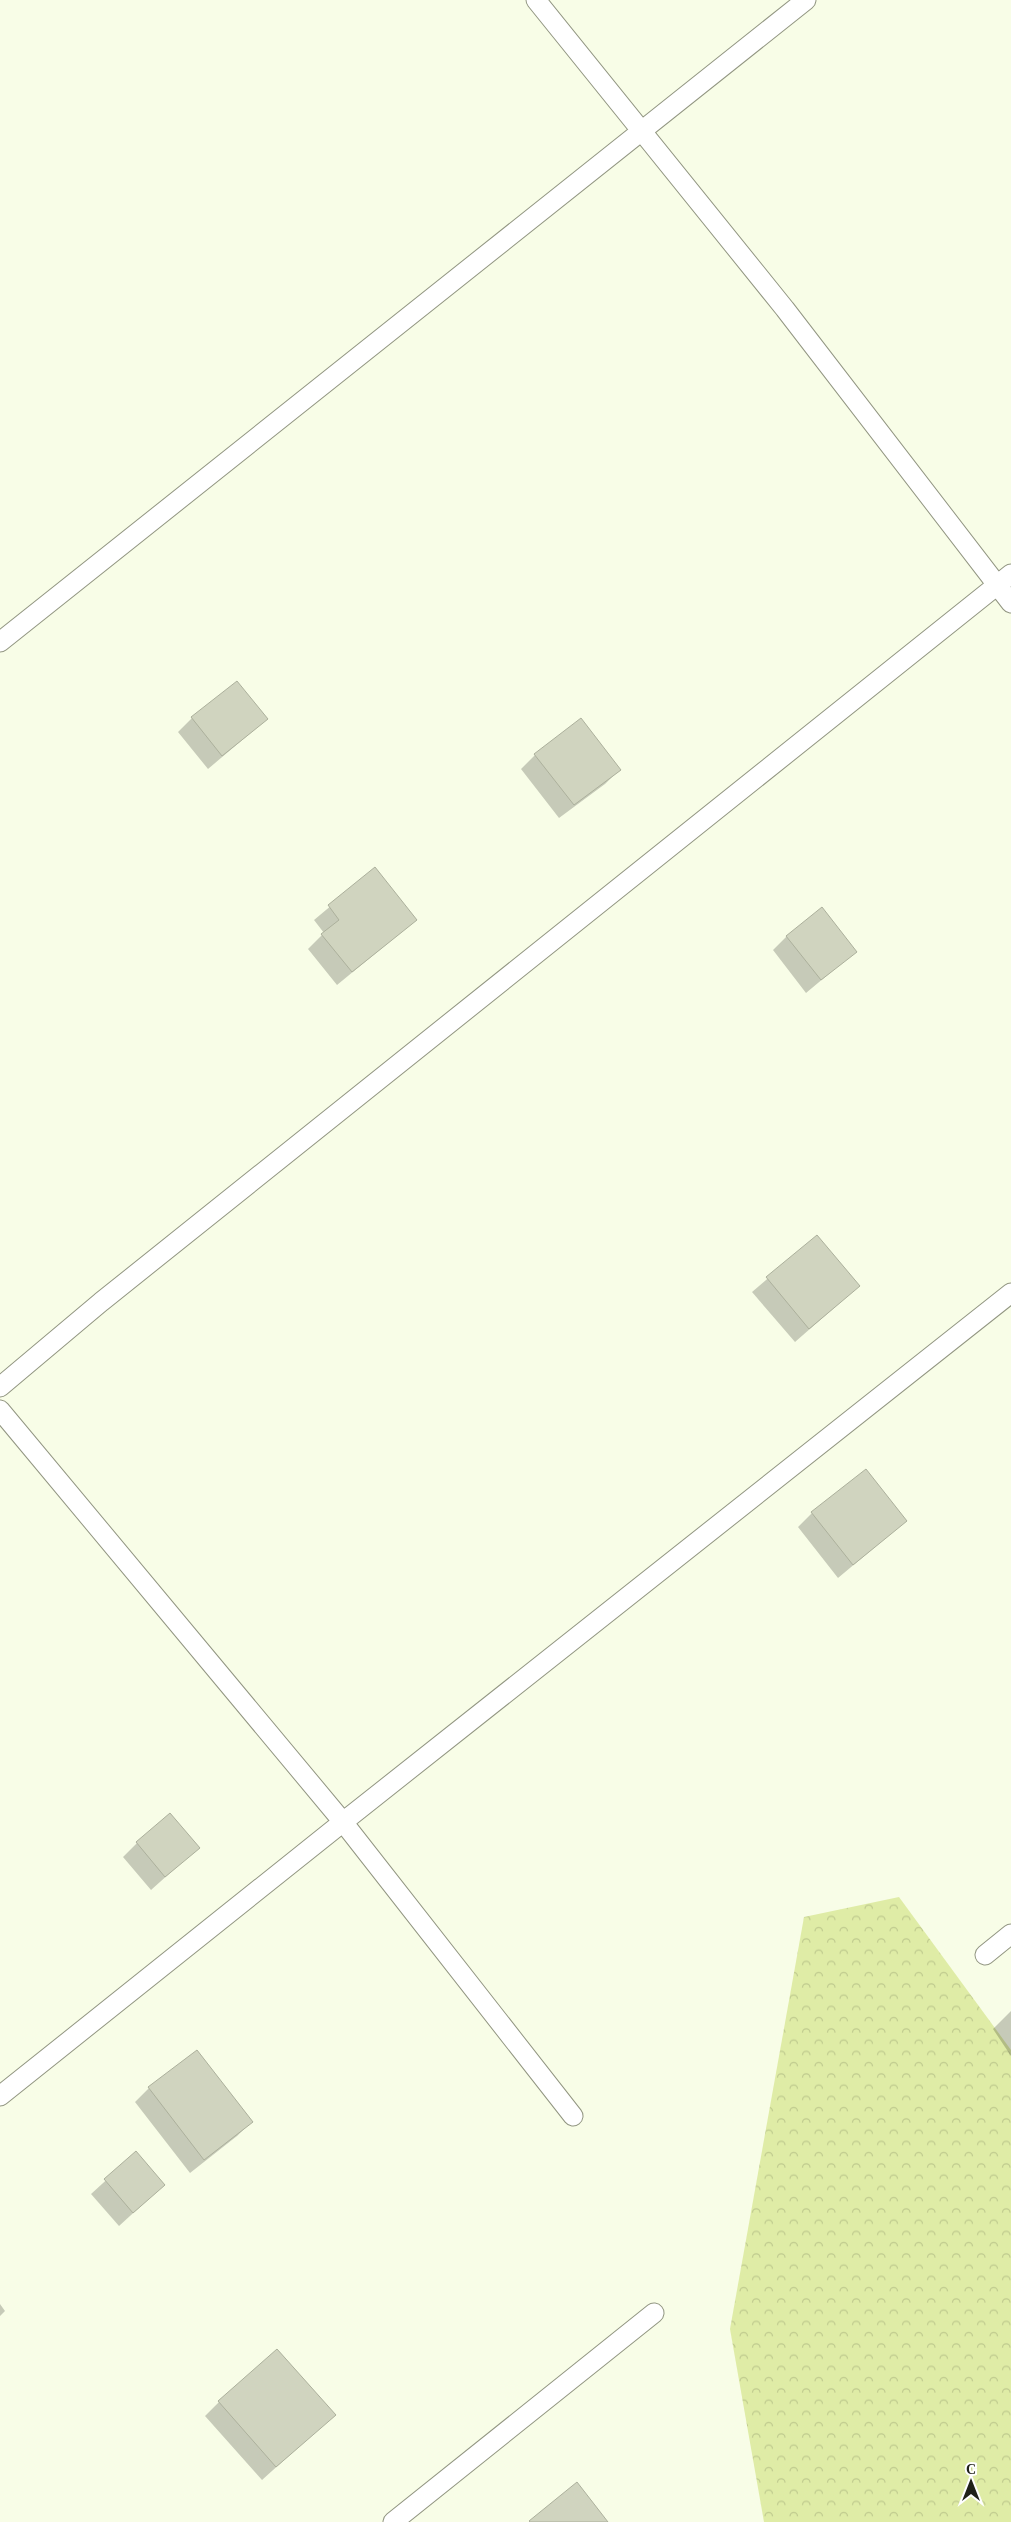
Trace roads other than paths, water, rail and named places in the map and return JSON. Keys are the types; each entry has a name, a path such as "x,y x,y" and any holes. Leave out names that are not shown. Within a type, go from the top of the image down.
{"lane":[{"path":"536,0 1004,579 1011,603"},
{"path":"0,642 806,0"},
{"path":"0,1387 101,1302 1004,579"},
{"path":"0,2096 1011,1293"},
{"path":"0,1410 343,1822 573,2116"},
{"path":"985,1955 1011,1934"},
{"path":"393,2522 654,2313"}]}
